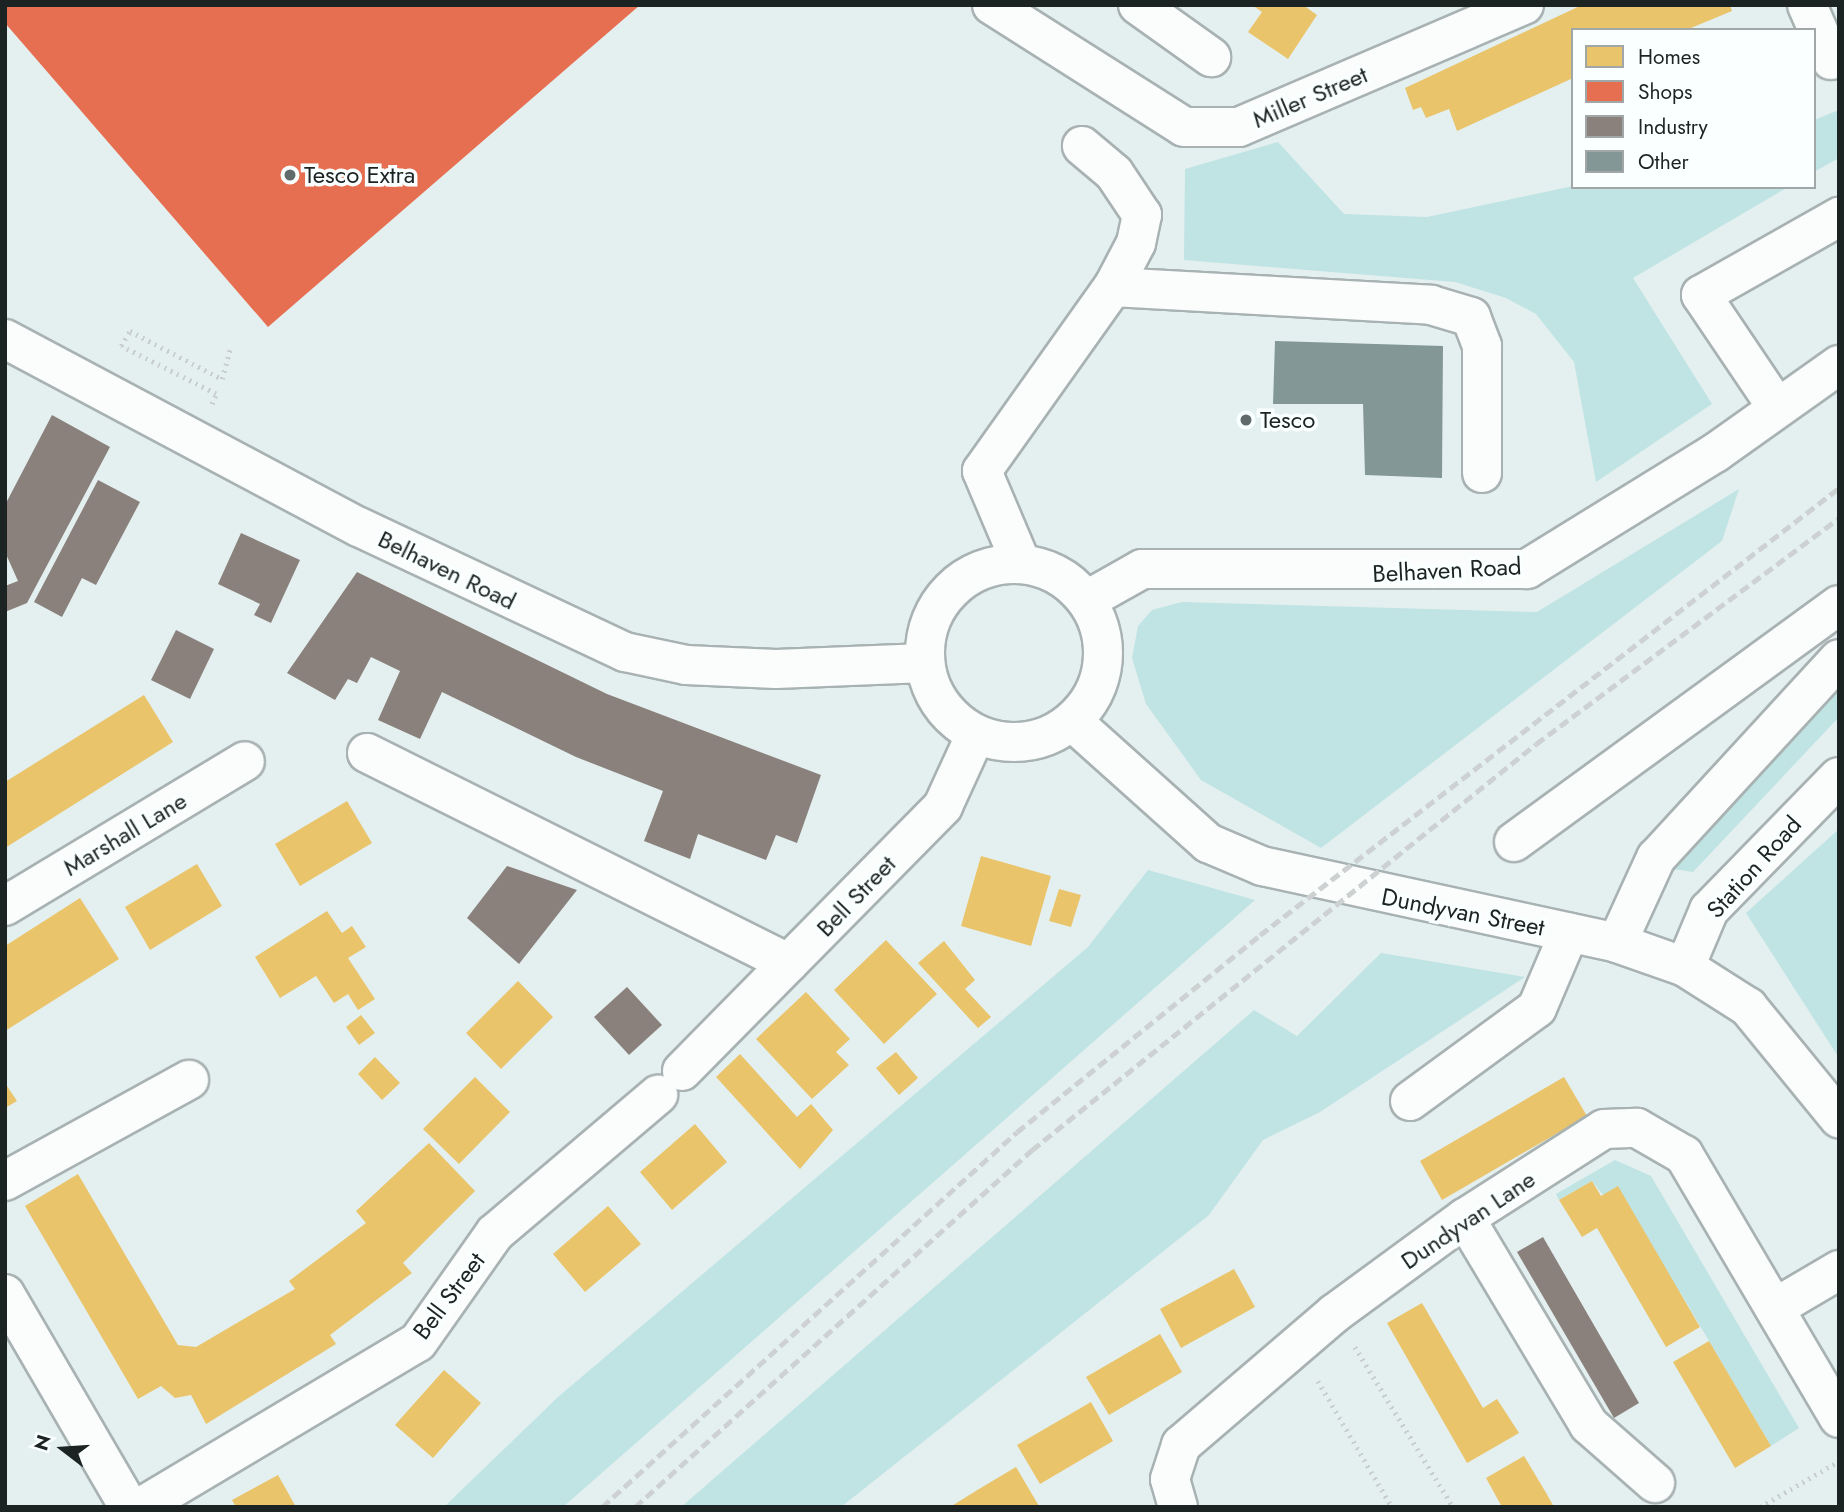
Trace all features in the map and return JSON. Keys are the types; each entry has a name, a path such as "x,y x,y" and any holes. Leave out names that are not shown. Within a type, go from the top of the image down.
{"street":[{"name":"Miller Street","path":"992,5 1032,16 1184,127 1239,127 1524,5"},
{"path":"1138,5 1211,57"},
{"path":"1807,5 1816,28"},
{"path":"1816,29 1828,61"},
{"path":"1021,564 982,471 1113,286 1136,243 1142,215 1114,173 1082,146"},
{"path":"1776,406 1701,295 1839,217"},
{"path":"1113,286 1431,305 1471,317 1482,346 1482,473"},
{"name":"Belhaven Road","path":"5,339 193,442 625,652 686,665 775,669 925,663"},
{"name":"Belhaven Road","path":"1087,600 1142,569 1527,569 1704,460 1776,406 1839,365"},
{"path":"1021,564 1058,575 1087,600 1103,651 1092,701 1072,721 1026,741 976,734 947,712 925,663 925,641 942,599 977,571 1021,564"},
{"path":"1514,842 1839,605"},
{"path":"1617,943 1656,858 1839,659"},
{"name":"Dundyvan Street","path":"1072,721 1208,843 1262,866 1362,892 1617,943 1685,967 1748,1007 1839,1118"},
{"name":"Bell Street","path":"141,1507 418,1342 495,1233 670,1083 943,806 976,734"},
{"path":"367,753 789,963"},
{"name":"Marshall Lane","path":"5,906 245,761"},
{"name":"Station Road","path":"1685,967 1709,910 1839,777"},
{"path":"1410,1101 1537,1008 1569,933"},
{"path":"5,1181 189,1080"},
{"name":"Dundyvan Lane","path":"1178,1507 1170,1479 1181,1445 1335,1313 1465,1218 1604,1129 1637,1128 1684,1155 1778,1306 1839,1418"},
{"path":"1465,1218 1589,1425 1655,1483"},
{"path":"1778,1306 1839,1270"},
{"path":"5,1294 129,1507"}],"path":[{"path":"193,442 216,394 121,346 130,331 222,379 230,349"},
{"path":"1335,1313 1453,1507"},
{"path":"1297,1345 1392,1507"},
{"path":"1760,1507 1839,1461"}],"shaded area":[{"path":"1839,110 1839,158 1816,171 1816,119"},
{"path":"1278,142 1344,214 1427,217 1571,186 1571,189 1785,189 1633,278 1712,404 1596,482 1574,362 1536,314 1506,298 1455,282 1184,260 1185,169"},
{"path":"1739,489 1722,541 1321,848 1201,780 1146,704 1132,658 1138,626 1152,610 1182,602 1537,612"},
{"path":"1839,681 1839,717 1693,872 1666,868"},
{"path":"1839,829 1839,1058 1746,913"},
{"path":"1148,870 1255,900 563,1507 444,1507 558,1397 1088,947"},
{"path":"1381,953 1525,977 1320,1112 1263,1140 1209,1215 841,1507 681,1507 1254,1010 1297,1036"},
{"path":"1615,1160 1651,1176 1799,1428 1771,1446 1680,1292 1592,1181 1559,1200 1556,1194"}],"building: Homes":[{"path":"1252,5 1303,5 1317,15 1288,59 1248,32 1262,12"},
{"path":"1582,5 1730,5 1732,11 1691,28 1571,28 1571,79 1457,131 1449,109 1426,118 1421,107 1413,110 1405,88"},
{"path":"144,695 173,742 5,848 5,782"},
{"path":"347,801 372,843 300,886 275,844"},
{"path":"981,856 1051,876 1031,946 961,926"},
{"path":"197,864 222,906 150,950 125,907"},
{"path":"1059,889 1081,895 1071,927 1049,921"},
{"path":"80,898 119,959 5,1031 5,946"},
{"path":"327,911 342,933 352,926 366,947 348,958 375,999 358,1010 348,994 334,1003 316,976 280,998 255,957"},
{"path":"886,940 937,994 884,1044 834,990"},
{"path":"944,941 975,980 965,989 991,1017 978,1028 918,963"},
{"path":"518,981 553,1017 501,1069 466,1033"},
{"path":"806,992 850,1039 836,1052 849,1065 812,1099 756,1039"},
{"path":"361,1015 375,1033 359,1045 346,1027"},
{"path":"896,1052 918,1078 899,1095 876,1068"},
{"path":"740,1054 797,1117 811,1104 833,1130 800,1169 716,1077"},
{"path":"375,1057 400,1083 382,1100 358,1074"},
{"path":"475,1077 510,1112 459,1164 423,1129"},
{"path":"1564,1077 1587,1116 1442,1200 1420,1161"},
{"path":"5,1083 17,1101 5,1108"},
{"path":"695,1124 727,1162 672,1210 640,1172"},
{"path":"429,1143 475,1191 403,1263 412,1273 330,1335 336,1344 206,1424 191,1395 175,1398 161,1386 138,1399 25,1206 78,1174 178,1345 196,1347 295,1289 289,1281 366,1223 356,1211"},
{"path":"1592,1181 1601,1196 1618,1186 1700,1327 1666,1347 1597,1228 1582,1237 1559,1200"},
{"path":"608,1206 641,1244 585,1292 553,1254"},
{"path":"1234,1269 1255,1307 1181,1348 1160,1309"},
{"path":"1422,1303 1483,1408 1497,1399 1519,1433 1467,1463 1387,1323"},
{"path":"1160,1334 1182,1372 1109,1415 1086,1377"},
{"path":"1709,1341 1771,1446 1735,1468 1673,1362"},
{"path":"444,1370 481,1403 433,1458 395,1425"},
{"path":"1091,1402 1113,1441 1040,1484 1017,1445"},
{"path":"1524,1456 1554,1507 1502,1507 1486,1478"},
{"path":"1016,1467 1039,1506 950,1507 979,1489"},
{"path":"278,1475 296,1507 236,1507 232,1500"}],"building: Shops":[{"name":"Tesco Extra","path":"5,5 640,5 268,327 5,23"}],"building: Industry":[{"path":"52,415 110,447 27,603 5,612 5,586 18,581 5,552 5,505"},
{"path":"98,480 140,502 96,585 82,578 62,617 34,602"},
{"path":"241,533 300,560 271,623 254,615 260,604 218,584"},
{"path":"357,572 607,694 821,775 797,843 776,835 766,860 698,834 690,859 644,841 663,791 576,757 442,692 420,739 378,720 400,671 371,657 357,683 348,679 335,700 287,673"},
{"path":"176,630 214,649 190,699 151,680"},
{"path":"507,866 577,890 519,964 467,918"},
{"path":"627,987 662,1025 629,1055 594,1017"},
{"path":"1543,1237 1639,1403 1614,1418 1517,1252"}],"building: Other":[{"path":"1275,341 1443,346 1442,478 1365,475 1363,404 1273,404"}],"railway":[{"path":"602,1507 1017,1132 1260,935 1839,488"},
{"path":"635,1507 1032,1150 1536,744 1839,518"}],"place":[{"name":"Tesco Extra","path":"290,175"},
{"name":"Tesco","path":"1246,420"}]}
